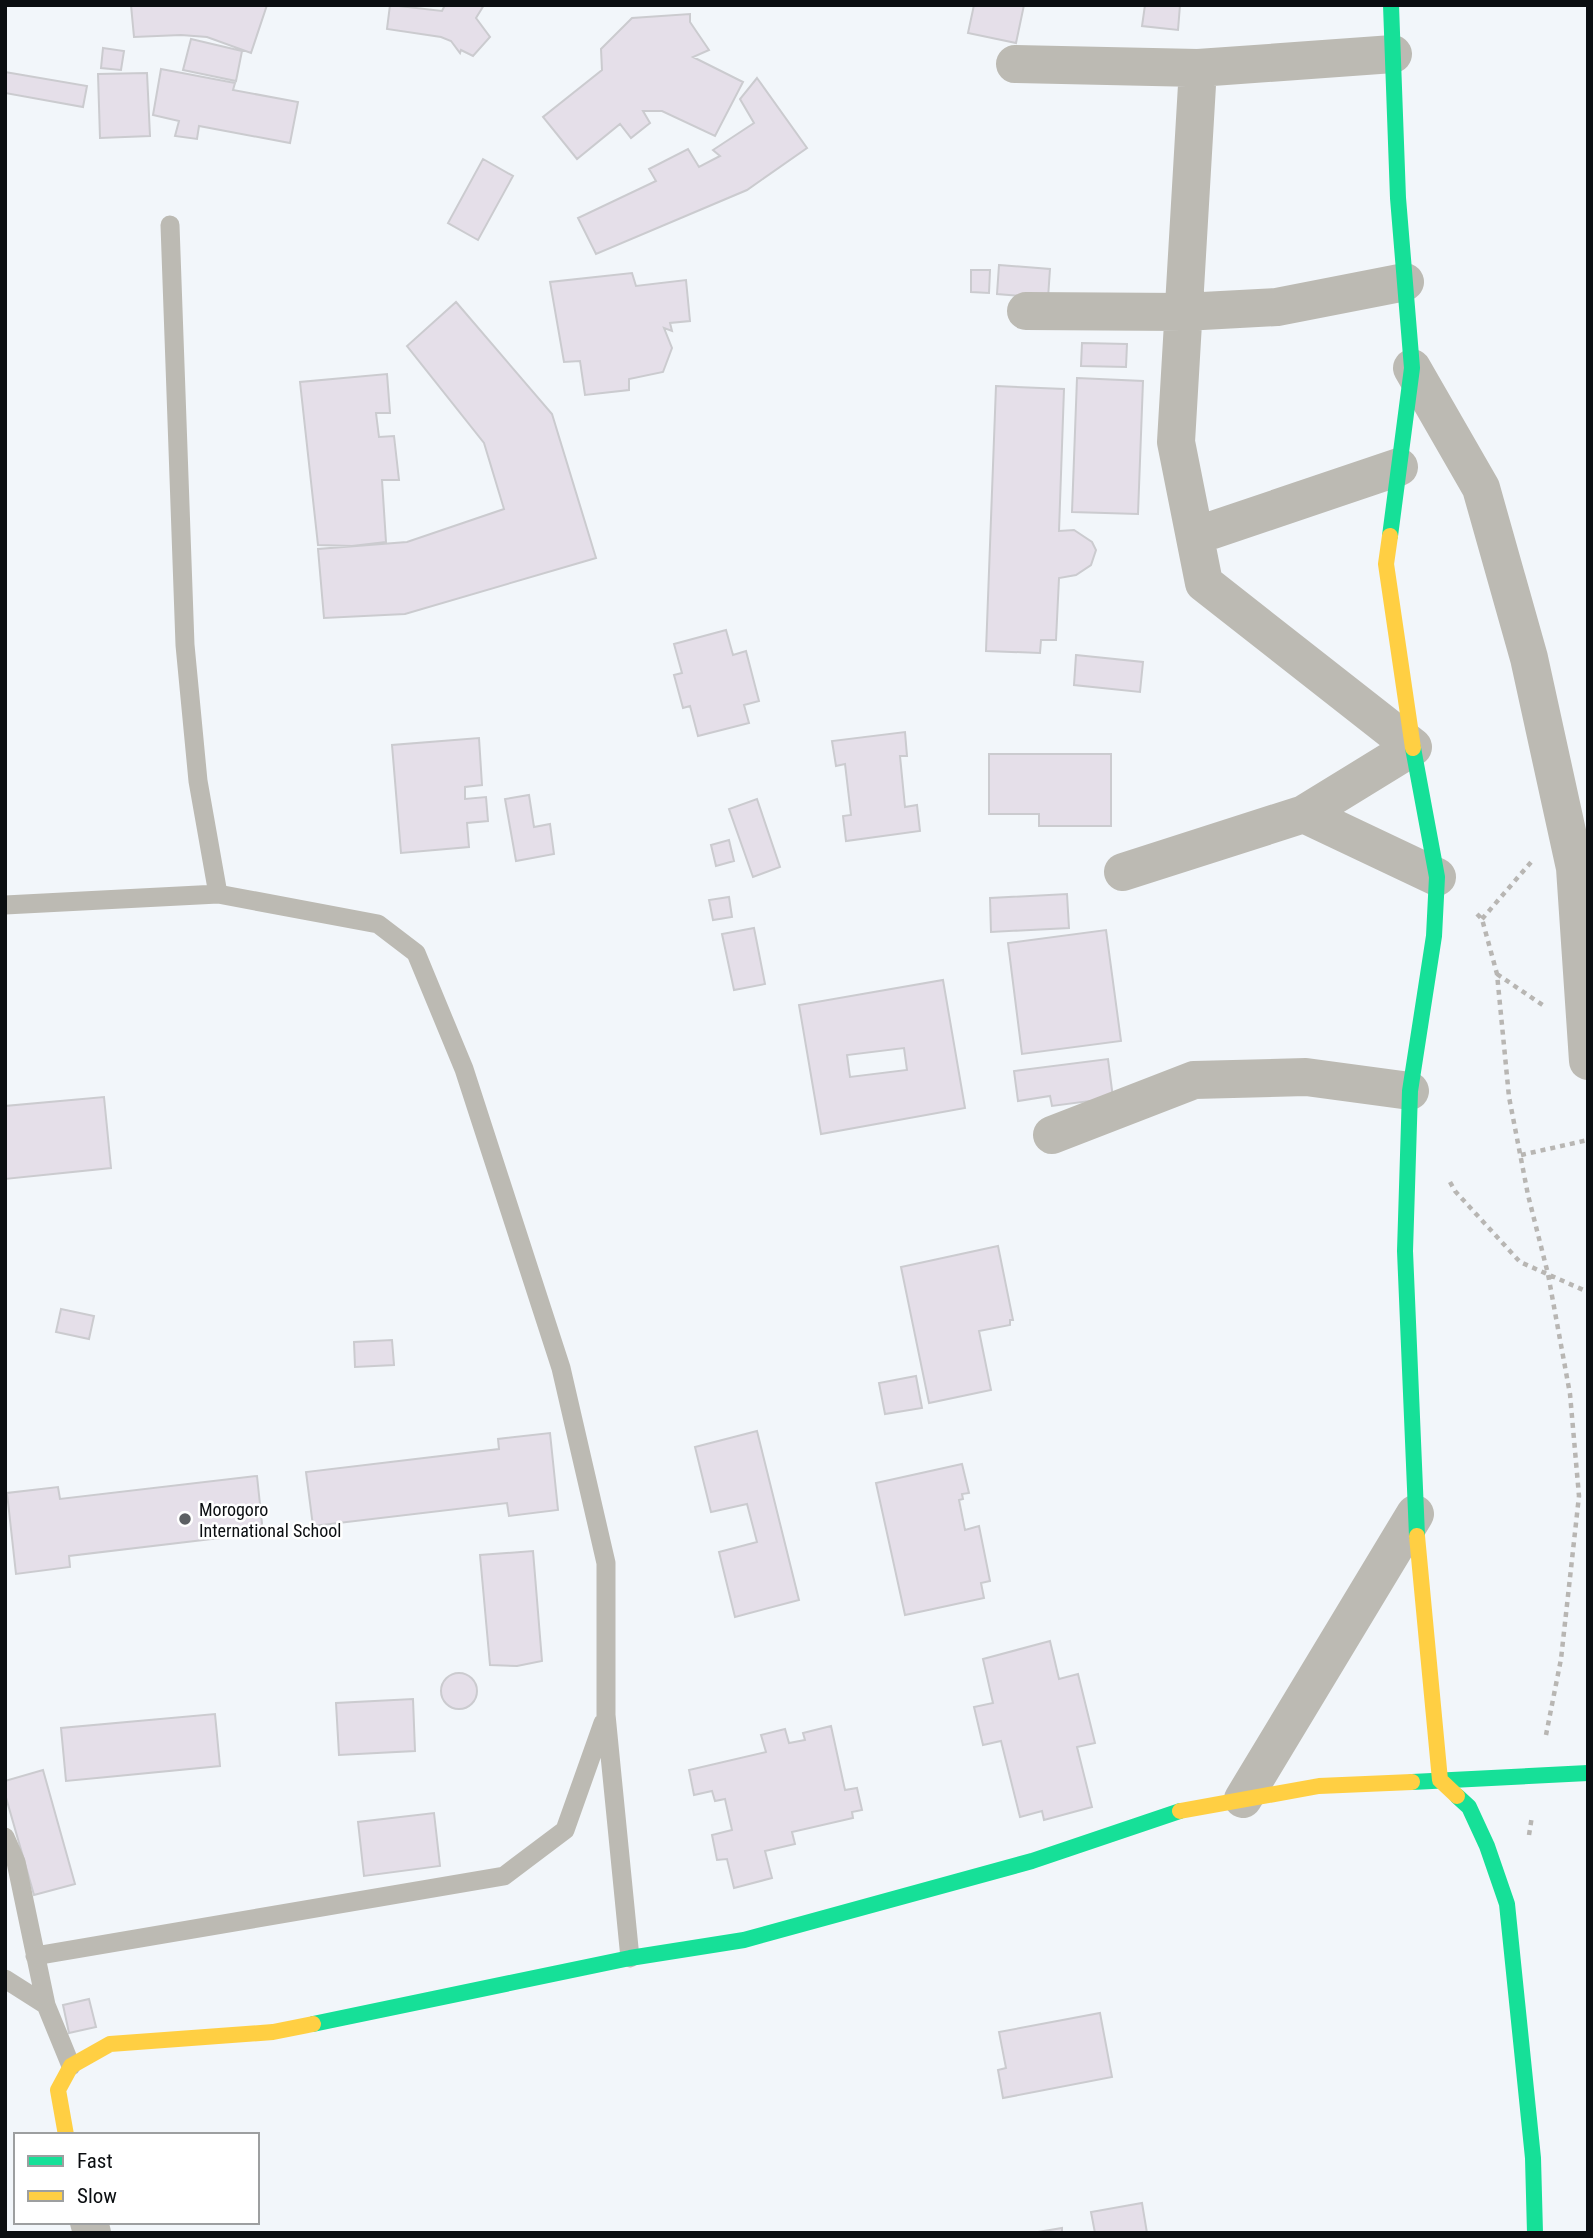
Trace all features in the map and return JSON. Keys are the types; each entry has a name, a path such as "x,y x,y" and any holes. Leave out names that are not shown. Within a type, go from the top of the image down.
{"street":[{"path":"1391,5 1398,198 1412,368 1386,564 1413,747 1437,877 1433,936 1409,1091 1405,1251 1415,1514 1440,1780 1469,1807 1488,1846 1507,1904 1516,1979 1518,2033 1533,2158 1535,2233"},
{"path":"1015,64 1198,68 1393,54"},
{"path":"1198,68 1176,442 1203,583 1413,747"},
{"path":"1026,311 1184,312 1277,307 1405,282"},
{"path":"1412,368 1482,488 1529,658 1575,868 1588,1061"},
{"path":"1195,536 1399,467"},
{"path":"1123,872 1304,814 1413,747"},
{"path":"1304,814 1437,877"},
{"path":"1052,1135 1194,1080 1306,1077 1409,1091"},
{"path":"1243,1798 1415,1514"},
{"path":"66,2133 58,2090 71,2066 110,2044 272,2032 630,1958 744,1940 1032,1861 1192,1807 1319,1786 1588,1773"}],"lane":[{"path":"170,225 185,645 198,781 218,894"},
{"path":"5,905 218,894 378,923 416,953 464,1069 561,1368 606,1563 606,1715 630,1958"},
{"path":"35,1956 504,1876 565,1830 606,1715"},
{"path":"5,1837 16,1862 46,2005 71,2066"},
{"path":"5,1979 46,2005"}],"path":[{"path":"1482,919 1565,823"},
{"path":"1437,877 1482,919 1497,974 1509,1097 1548,1274 1570,1394 1579,1496 1562,1659 1528,1838"},
{"path":"1521,1155 1588,1140"},
{"path":"1449,1179 1455,1191 1520,1262 1588,1292"}],"building":[{"path":"131,5 267,5 251,53 207,37 134,37"},
{"path":"390,5 442,11 445,5 484,5 476,18 490,37 473,56 461,50 460,53 451,41 441,37 387,29"},
{"path":"974,5 1024,5 1016,43 968,33"},
{"path":"1145,5 1180,5 1178,30 1142,26"},
{"path":"690,14 690,22 709,50 693,57 743,82 715,136 662,111 643,111 650,123 631,138 620,124 577,159 543,117 602,70 601,49 632,18"},
{"path":"191,39 242,51 236,81 183,70"},
{"path":"103,48 124,51 121,70 101,68"},
{"path":"161,69 235,83 233,90 298,102 290,143 199,126 197,139 175,136 179,121 153,115"},
{"path":"5,72 87,86 83,107 5,93"},
{"path":"147,73 150,136 100,138 98,74"},
{"path":"757,78 807,148 747,190 596,254 578,218 656,181 649,169 688,149 699,167 720,156 713,150 754,123 740,99"},
{"path":"483,159 513,176 478,240 448,223"},
{"path":"999,265 1050,269 1048,298 997,294"},
{"path":"971,270 990,270 989,293 971,292"},
{"path":"632,273 636,286 686,280 690,321 670,323 672,331 664,328 672,348 663,372 629,379 629,390 585,395 580,361 564,362 550,282"},
{"path":"456,302 552,414 596,558 405,614 324,618 318,549 407,542 504,509 484,443 407,346"},
{"path":"1082,343 1127,344 1126,367 1081,366"},
{"path":"387,374 390,413 376,413 379,437 394,436 399,480 382,480 386,542 352,546 318,545 300,382"},
{"path":"1077,378 1143,381 1138,514 1072,512"},
{"path":"996,386 1064,389 1059,531 1074,530 1092,542 1096,550 1091,565 1076,575 1059,578 1056,640 1041,640 1040,653 986,651"},
{"path":"726,630 733,655 746,651 759,701 744,705 749,723 698,736 690,706 683,708 674,675 682,673 674,644"},
{"path":"1076,655 1143,662 1140,692 1074,685"},
{"path":"905,732 907,756 900,756 905,807 917,805 920,831 846,841 843,816 851,815 845,764 836,766 832,741"},
{"path":"479,738 482,785 465,787 465,799 486,797 488,821 467,823 469,847 401,853 392,745"},
{"path":"989,754 1111,754 1111,826 1039,826 1039,814 989,814"},
{"path":"529,795 534,827 550,824 554,854 516,861 505,799"},
{"path":"757,799 780,867 753,877 729,809"},
{"path":"729,840 734,861 716,866 711,845"},
{"path":"1067,894 1069,928 991,932 990,898"},
{"path":"729,897 732,917 713,920 709,900"},
{"path":"754,928 765,984 734,990 722,934"},
{"path":"1106,930 1121,1041 1022,1054 1008,943"},
{"path":"943,980 965,1108 821,1134 799,1005","holes":["904,1048 907,1070 850,1077 847,1055"]},
{"path":"1108,1059 1113,1098 1052,1106 1050,1096 1018,1101 1014,1071"},
{"path":"104,1097 111,1168 5,1179 5,1106"},
{"path":"998,1246 1013,1320 1010,1320 1010,1325 979,1331 991,1390 929,1403 901,1267"},
{"path":"61,1309 94,1316 89,1339 56,1332"},
{"path":"392,1340 394,1365 355,1367 354,1342"},
{"path":"916,1376 922,1408 885,1414 879,1383"},
{"path":"757,1431 799,1600 735,1617 719,1552 757,1542 747,1504 711,1512 695,1447"},
{"path":"550,1433 558,1510 509,1516 507,1503 313,1526 306,1472 499,1449 498,1439"},
{"path":"962,1464 969,1493 962,1494 963,1499 959,1500 965,1530 979,1526 990,1581 981,1583 984,1598 905,1615 876,1483"},
{"path":"257,1476 263,1533 69,1556 70,1567 16,1574 7,1493 58,1487 60,1499"},
{"path":"533,1551 542,1661 517,1666 490,1665 480,1555"},
{"path":"1050,1641 1059,1679 1078,1674 1095,1743 1077,1747 1092,1807 1044,1820 1042,1811 1020,1817 1001,1741 983,1745 974,1707 993,1703 983,1659"},
{"path":"459,1673 472,1678 477,1691 472,1704 459,1709 446,1704 441,1691 446,1678"},
{"path":"413,1699 415,1751 339,1755 336,1703"},
{"path":"215,1714 220,1766 66,1781 61,1728"},
{"path":"831,1726 845,1790 857,1788 862,1810 852,1812 853,1818 792,1832 795,1844 765,1851 772,1878 734,1888 727,1859 717,1860 712,1835 732,1830 725,1799 715,1801 712,1791 694,1795 689,1770 766,1752 761,1735 785,1729 789,1743 805,1740 803,1733"},
{"path":"43,1770 75,1884 34,1895 5,1794 5,1781"},
{"path":"434,1813 440,1866 364,1876 358,1822"},
{"path":"89,1999 96,2027 69,2033 63,2005"},
{"path":"1100,2013 1112,2077 1003,2098 998,2070 1006,2068 999,2032"},
{"path":"1142,2203 1147,2233 1095,2233 1091,2212"},
{"path":"1062,2228 1062,2233 1032,2233"}],"traffic: fast":[{"path":"1390,536 1412,368 1398,198 1391,5"},
{"path":"1413,748 1437,877 1434,936 1410,1091 1405,1251 1417,1536"},
{"path":"1412,1782 1588,1773"},
{"path":"1457,1796 1469,1807 1487,1846 1507,1904 1533,2158 1535,2233"},
{"path":"313,2024 630,1958 744,1940 1032,1861 1180,1811"}],"traffic: slow":[{"path":"1390,536 1386,564 1413,748"},
{"path":"1417,1536 1440,1780 1457,1796"},
{"path":"1180,1811 1319,1786 1412,1782"},
{"path":"66,2133 58,2090 71,2066 110,2044 273,2032 313,2024"}],"place":[{"name":"Morogoro International School","path":"185,1519"}]}
